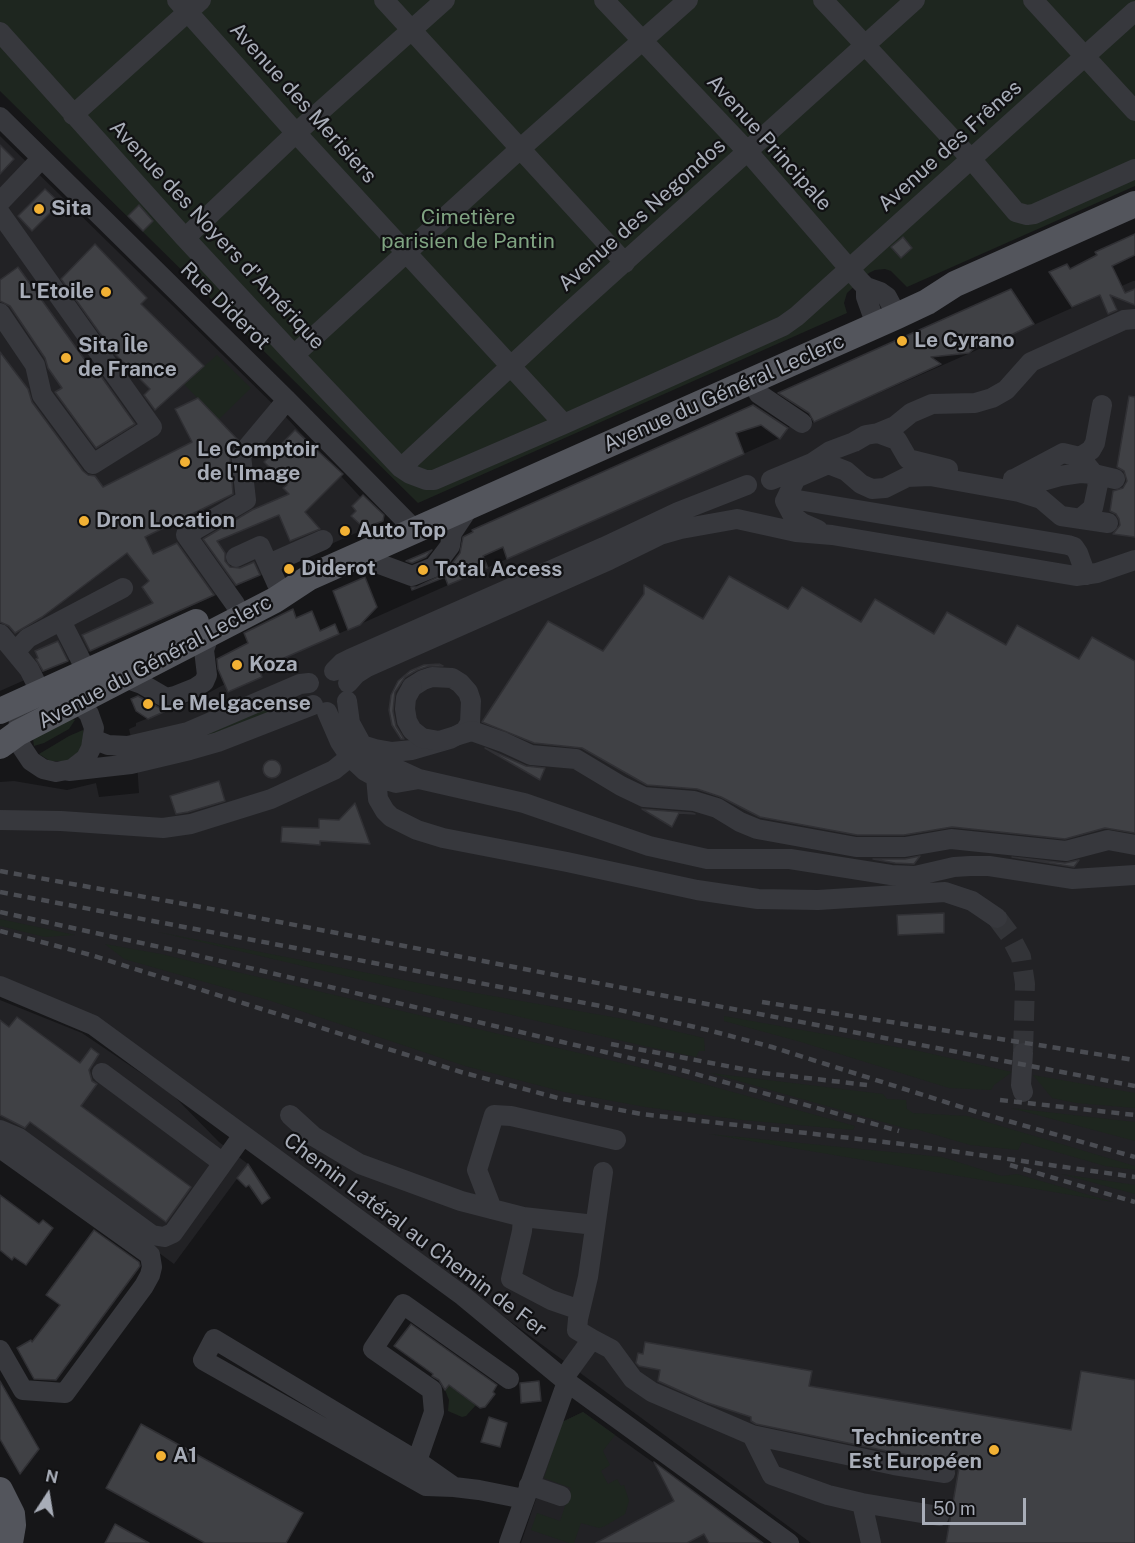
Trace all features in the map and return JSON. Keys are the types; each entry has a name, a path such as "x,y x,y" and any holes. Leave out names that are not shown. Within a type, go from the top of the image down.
{"main road":[{"name":"Avenue du Général Leclerc","path":"0,711 67,689 125,678 275,600 310,577 886,321 927,302 955,284 1135,204"},
{"name":"Avenue du Général Leclerc","path":"9,740 67,689 235,604 273,574 310,577"},
{"path":"0,1490 12,1514 13,1525 9,1543"},
{"path":"0,1522 9,1543"}],"street":[{"path":"384,0 625,263"},
{"path":"185,238 296,133 445,0"},
{"name":"Avenue Principale","path":"604,0 748,152 866,287 866,297 886,321"},
{"path":"294,356 520,148 688,0"},
{"path":"823,0 972,160 1016,212 1034,214 1135,169"},
{"name":"Avenue des Negondos","path":"401,468 915,0"},
{"path":"1033,0 1135,111"},
{"path":"73,115 189,4"},
{"name":"Avenue des Merisiers","path":"189,4 296,133 564,424"},
{"name":"Avenue des Frênes","path":"401,468 417,478 434,480 783,326 972,160 1135,11"},
{"name":"Avenue des Noyers d'Amérique","path":"0,32 185,238 401,468"},
{"name":"Rue Diderot","path":"0,117 287,400 415,530"},
{"path":"0,201 41,159"},
{"path":"0,213 152,427 93,464 42,395 35,365 0,313"},
{"path":"419,779 396,783 375,777 365,771 356,751 350,723 343,685 342,663 678,512 759,479 771,480 812,463 830,451 855,442 866,435 895,426 911,413 932,404 975,403 992,398 1006,390 1031,362 1124,320 1135,319"},
{"path":"751,381 759,394 802,423"},
{"path":"235,604 186,535 246,501 241,455 287,400"},
{"path":"1080,457 1095,443 1102,405"},
{"path":"878,433 897,440 908,459 944,468 1035,483 1080,473 1115,479"},
{"path":"846,471 849,455 855,442"},
{"path":"1014,479 1063,453 1080,457 1094,474 1098,484 1093,508 1080,519"},
{"path":"898,482 905,455"},
{"path":"747,485 741,498 743,511 747,517 760,523 768,523 781,515 791,486 801,475 828,464 846,471 861,484 872,489 885,488 907,477 930,476 1019,492 1041,498 1061,516 1108,523"},
{"path":"771,480 782,488 793,516 802,523 832,535"},
{"path":"786,501 798,500 1068,545 1078,553 1086,575"},
{"path":"358,556 412,576 434,567 450,546 452,533 470,506"},
{"path":"9,740 36,765 49,771 66,771 131,764 218,742 320,708 340,709 343,685 367,668 660,535 737,519 796,532 832,535 1076,576 1135,560"},
{"path":"236,557 260,546 273,574 323,540"},
{"path":"15,652 28,638 123,588"},
{"path":"61,621 67,689"},
{"path":"125,678 142,684 166,698 195,688 204,682 207,675 204,650 210,633"},
{"path":"0,634 29,669 67,689 92,719 93,739 86,758 76,767 66,771"},
{"path":"343,685 321,671 309,683 308,693 320,708 340,742 356,751 372,756 419,779 524,803 649,846 707,859 790,859 859,872 891,875 915,876 954,867 989,866 1073,879 1134,876"},
{"path":"0,820 61,821 163,828 191,824 271,799 334,770 356,751 412,750 439,743 465,732 472,712 468,692 452,678 443,677 423,680 412,687 406,698 407,721 412,730 422,738 432,741 447,740 472,731 531,755 576,759 621,786 645,797 694,801 717,808 757,829 856,846 905,847 951,839 1066,851 1108,840 1135,845"},
{"path":"93,739 108,745 128,746 188,732 300,684 309,683"},
{"path":"375,777 378,799 392,818 417,830 443,838 697,890 758,899 818,900 945,892 972,901 997,918"},
{"name":"Chemin Latéral au Chemin de Fer","path":"0,986 93,1025 463,1296 565,1380 789,1543"},
{"path":"1023,1053 1021,1085 1023,1092"},
{"path":"102,1073 223,1163"},
{"path":"290,1114 313,1136 360,1164 461,1201 523,1216 595,1225"},
{"path":"492,1209 477,1170 494,1114 616,1140"},
{"path":"0,1130 19,1138 152,1235 164,1237 172,1233 243,1135"},
{"path":"0,1148 150,1255 152,1267 144,1286 65,1393 23,1390 0,1350"},
{"path":"603,1172 588,1277 577,1330 611,1349 633,1379 652,1392 752,1435 894,1465 945,1473"},
{"path":"523,1216 511,1279 551,1300 580,1310"},
{"path":"417,1461 434,1412 432,1390 373,1349 404,1304 509,1379"},
{"path":"509,1543 565,1380 592,1338"},
{"path":"454,1487 417,1461 213,1339 203,1360 426,1486 561,1496"},
{"path":"752,1435 772,1475 799,1486 862,1503 939,1516"},
{"path":"862,1503 872,1543"}],"shaded area":[{"path":"0,136 285,416 380,518 365,529 0,691"},
{"path":"1135,281 1135,1543 811,1543 97,1017 0,976 0,782 14,781 67,790 96,783 99,797 139,793 137,763 129,729 136,726 136,723 199,698 225,684 229,692 262,677 259,669 779,438 792,424 798,429"},
{"path":"0,1000 82,1033 172,1094 219,1142 248,1164 174,1264 0,1138"},
{"path":"583,1412 763,1543 521,1543 562,1422"}],"green space":[{"name":"Cimetière parisien de Pantin","path":"0,0 1135,0 1135,186 907,287 891,271 875,270 847,293 844,303 847,313 418,503 0,91"},
{"path":"217,355 251,388 218,420 184,384"},
{"path":"294,695 295,704 227,734 149,751"},
{"path":"70,718 75,720 69,729 34,746 33,739"},
{"path":"83,730 81,750 67,761 50,761 39,754 69,736"},
{"path":"0,919 75,935 45,937 0,926"},
{"path":"158,932 424,984 624,1019 704,1038 705,1051 699,1051 696,1057 644,1046"},
{"path":"105,944 161,954 668,1074 855,1126 853,1130 742,1120 645,1107 564,1092 465,1066 268,1000 124,959"},
{"path":"724,1016 919,1051 1012,1072 994,1085 991,1090 949,1088 801,1042 724,1021"},
{"path":"710,1073 883,1094 887,1099 906,1100 907,1109 913,1113 967,1116 1135,1166 1135,1170 1105,1166 1022,1142 1018,1150 970,1145"},
{"path":"1033,1075 1135,1093 1135,1108 1076,1103 1052,1098"},
{"path":"1011,1108 1135,1122 1135,1141 1120,1137"},
{"path":"709,1134 942,1157 1002,1176 1017,1174 1113,1202"},
{"path":"1061,1174 1135,1185 1135,1194"},
{"path":"449,1385 476,1405 466,1416 462,1417 448,1411 449,1400 445,1390"},
{"path":"583,1412 615,1435 603,1451 610,1465 601,1471 608,1484 617,1479 621,1486 624,1485 629,1501 625,1514 605,1526 599,1528 581,1523 574,1543 569,1543 531,1530 537,1513 560,1521 571,1488 544,1478 562,1422"}],"building":[{"path":"0,145 14,159 0,174"},
{"name":"Sita","path":"45,189 60,203 32,231 18,216"},
{"path":"139,205 153,221 143,231 128,216"},
{"path":"1135,234 1135,255 1112,266 1125,293 1135,289 1135,305 1110,295 1117,310 1108,314 1100,295 1072,307 1049,272 1067,264 1070,269 1097,255 1095,252"},
{"path":"903,237 912,248 901,258 891,247"},
{"path":"95,244 147,298 141,304 204,366 155,410 144,395 150,389 114,353 61,279"},
{"name":"Sita Île de France","path":"18,267 90,367 93,365 135,424 96,448 55,392 62,388 48,368 45,358 10,306 0,301 0,280"},
{"path":"1011,289 1034,324 994,343 979,345 969,353 931,357 941,364 814,422 809,413 778,393"},
{"name":"Dron Location","path":"0,352 28,389 32,402 83,471 95,476 103,487 192,442 175,409 198,398 238,440 229,444 233,494 145,537 153,554 177,543 214,595 90,651 82,635 153,603 142,587 149,581 127,553 42,617 15,633 9,626 0,622"},
{"path":"1129,396 1135,397 1135,537 1113,534 1120,525 1116,514 1110,511 1113,491 1123,488 1127,481 1124,471 1117,467"},
{"path":"753,405 788,428 780,439 761,425 736,433 744,454 507,559 503,547 483,556 488,568 448,585 445,577 412,590 411,587 417,587 444,574 460,553 463,537 473,532 472,530"},
{"path":"295,430 343,474 305,512 320,529 290,541 279,515 217,541 230,567 240,568 254,562 260,575 236,585 203,539 252,510 289,494 283,488 287,485 264,462"},
{"path":"363,495 384,515 383,521 364,528 351,516 356,511 352,506"},
{"path":"432,550 426,557 412,563 406,561"},
{"path":"729,576 788,609 802,587 861,622 875,599 934,634 947,612 1006,645 1017,625 1079,659 1092,637 1135,661 1135,833 1105,828 1065,839 952,827 904,835 857,835 760,817 721,797 697,789 647,785 582,748 534,743 482,722 548,621 603,651 644,594 644,585 703,619"},
{"path":"365,577 377,607 360,625 348,630 333,591"},
{"path":"293,609 296,618 312,611 320,631 335,624 339,634 259,669 262,677 228,692 218,669 217,659 248,643 244,633"},
{"path":"58,641 68,661 43,671 36,659 38,658 35,651"},
{"path":"424,665 443,666 429,666 405,677 395,692 393,711 396,726 404,739 401,739 392,725 389,710 391,695 398,681 410,671"},
{"name":"Le Melgacense","path":"138,696 168,710 148,719 136,711 131,699"},
{"path":"485,748 526,766 545,768 540,780"},
{"path":"272,760 278,763 281,769 278,775 272,778 266,775 263,769 266,763"},
{"path":"219,781 225,801 176,814 170,796"},
{"path":"355,803 370,844 320,841 320,845 281,842 282,827 319,828 319,819 339,820"},
{"path":"642,809 695,814 679,813 672,827"},
{"path":"920,856 914,864 873,859 905,859"},
{"path":"1012,857 1065,863 1079,860 1074,867"},
{"path":"944,913 944,933 898,935 897,915"},
{"path":"17,1017 80,1063 91,1048 99,1054 89,1070 92,1081 97,1084 81,1106 191,1187 166,1222 30,1122 25,1128 0,1115 0,1020 9,1027"},
{"path":"248,1164 270,1198 262,1204 249,1185 246,1187 237,1178"},
{"path":"0,1195 39,1224 43,1220 53,1228 26,1265 14,1257 12,1260 0,1250"},
{"path":"94,1230 139,1262 140,1266 56,1380 34,1379 17,1348 31,1340 32,1342 60,1305 46,1295"},
{"path":"411,1324 497,1385 493,1392 495,1394 485,1407 480,1408 449,1385 445,1390 439,1380 432,1376 433,1374 394,1346"},
{"name":"Technicentre Est Européen","path":"645,1342 812,1371 809,1386 1071,1430 1081,1371 1135,1380 1135,1543 946,1543 959,1468 947,1461 896,1453 756,1424 751,1421 751,1417 705,1402 658,1381 660,1370 639,1366 636,1363 638,1353 643,1354"},
{"path":"0,1381 39,1449 20,1474 0,1439"},
{"path":"539,1381 541,1401 521,1403 520,1383"},
{"path":"489,1417 507,1423 500,1447 481,1442"},
{"name":"A1","path":"141,1424 303,1513 286,1543 205,1543 106,1488"},
{"path":"654,1462 763,1543 709,1543 704,1534 687,1543 596,1543 674,1501"},
{"path":"115,1524 149,1543 105,1543"}],"tunnel":[{"path":"997,918 1009,934 1021,957 1025,984 1023,1053"}],"railway":[{"path":"0,871 201,907 1135,1086"},
{"path":"0,892 606,1007 708,1030 772,1047 980,1113 1135,1157"},
{"path":"0,912 178,951 685,1071 899,1131"},
{"path":"0,931 91,955 461,1072 558,1098 641,1114 902,1144 1135,1177"},
{"path":"762,1002 1135,1060"},
{"path":"611,1044 764,1073 867,1085"},
{"path":"1000,1100 1135,1115"},
{"path":"1010,1165 1135,1202"}],"place":[{"name":"Sita","path":"39,209"},
{"name":"L'Etoile","path":"106,292"},
{"name":"Le Cyrano","path":"902,341"},
{"name":"Sita Île de France","path":"66,358"},
{"name":"Le Comptoir de l'Image","path":"185,462"},
{"name":"Dron Location","path":"84,521"},
{"name":"Auto Top","path":"345,531"},
{"name":"Diderot","path":"289,569"},
{"name":"Total Access","path":"423,570"},
{"name":"Koza","path":"237,665"},
{"name":"Le Melgacense","path":"148,704"},
{"name":"Technicentre Est Européen","path":"994,1450"},
{"name":"A1","path":"161,1456"}]}
